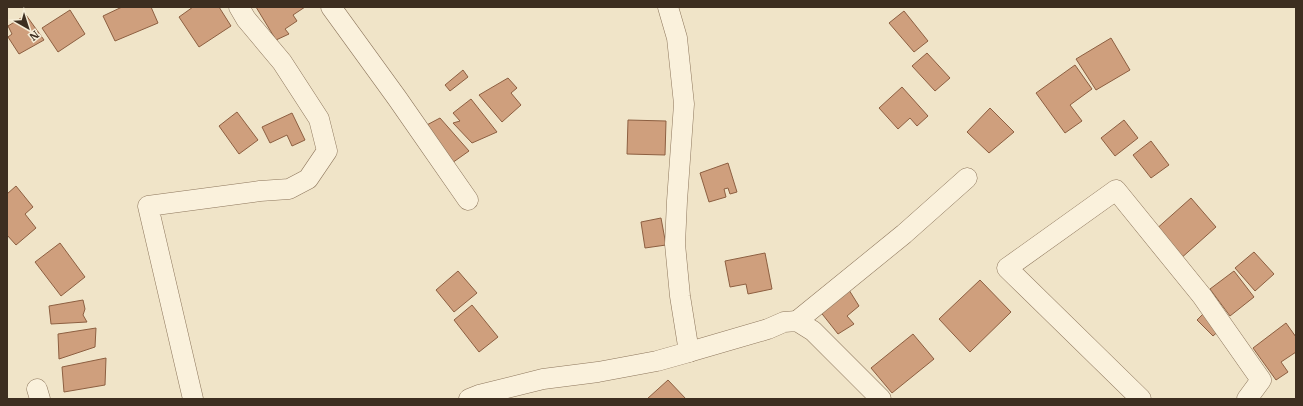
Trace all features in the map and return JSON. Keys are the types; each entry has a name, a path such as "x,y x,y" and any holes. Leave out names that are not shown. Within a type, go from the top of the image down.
{"street":[{"path":"193,399 148,206 260,191 289,190 308,179 327,151 319,119 282,62 246,19 238,7"},
{"path":"331,7 468,200"},
{"path":"668,7 677,38 684,104 675,244 680,296 689,352"},
{"path":"469,399 479,395 543,379 598,372 650,362 768,329 784,322 797,321 904,234 967,178"},
{"path":"1141,399 1007,268 1116,190 1202,296 1262,380 1247,399"},
{"path":"797,321 813,331 880,399"}],"building":[{"path":"122,7 151,7 158,23 115,41 103,16"},
{"path":"193,7 219,7 231,26 199,47 179,17"},
{"path":"256,7 305,7 293,15 297,21 285,29 289,34 276,40"},
{"path":"70,10 85,34 58,52 42,28"},
{"path":"904,11 928,41 914,52 889,23"},
{"path":"26,15 44,40 19,54 8,37 12,34 8,26"},
{"path":"1111,38 1130,70 1096,90 1076,59"},
{"path":"927,53 950,78 935,91 912,66"},
{"path":"1075,65 1092,89 1070,105 1082,121 1065,133 1036,93"},
{"path":"463,70 468,77 450,91 445,85"},
{"path":"508,78 517,88 511,93 521,105 502,122 479,95"},
{"path":"902,87 928,116 917,126 910,118 898,129 879,108"},
{"path":"471,99 497,132 472,143 453,123 460,121 453,113"},
{"path":"990,108 1014,132 989,153 967,132"},
{"path":"237,112 258,140 239,154 219,126"},
{"path":"292,113 305,140 292,146 287,135 270,143 262,127"},
{"path":"440,118 469,151 452,163 423,127"},
{"path":"628,120 666,121 665,155 627,154"},
{"path":"1124,120 1138,138 1115,156 1101,138"},
{"path":"1151,141 1169,165 1151,178 1133,155"},
{"path":"728,163 737,192 730,194 728,188 724,189 726,197 709,202 700,173"},
{"path":"16,186 33,207 25,214 36,228 16,245 7,235 7,194"},
{"path":"1191,198 1216,227 1179,260 1154,231"},
{"path":"661,218 666,245 645,248 641,222"},
{"path":"60,243 85,277 61,296 35,262"},
{"path":"1254,252 1274,274 1255,291 1235,268"},
{"path":"765,253 772,289 748,294 746,284 730,287 725,261"},
{"path":"458,271 477,293 454,312 436,290"},
{"path":"1234,271 1254,297 1230,316 1210,289"},
{"path":"980,280 1011,312 970,352 939,319"},
{"path":"849,290 859,306 847,316 854,324 838,334 819,310"},
{"path":"83,300 85,309 83,315 87,322 51,324 49,306"},
{"path":"472,305 498,337 479,352 454,320"},
{"path":"1205,312 1222,328 1213,336 1197,320"},
{"path":"1286,323 1296,337 1296,352 1281,362 1288,372 1276,380 1253,348"},
{"path":"96,328 95,347 59,359 58,334"},
{"path":"913,334 934,359 892,393 871,368"},
{"path":"106,358 105,385 64,392 62,367"},
{"path":"668,380 686,399 647,399"}]}
